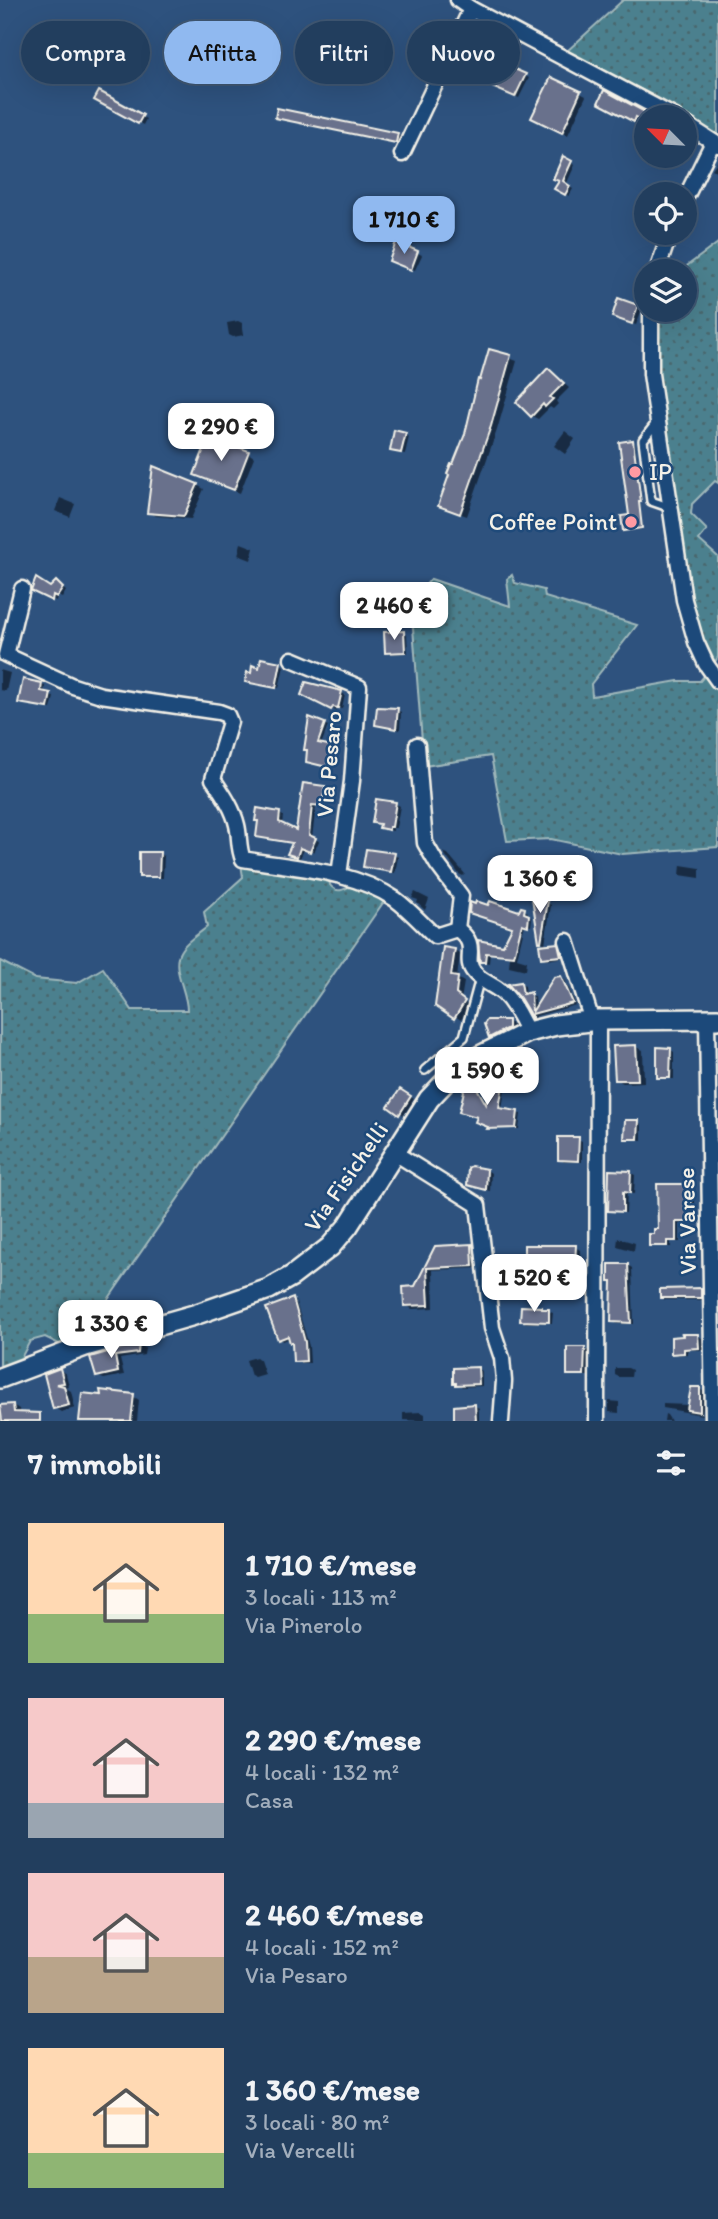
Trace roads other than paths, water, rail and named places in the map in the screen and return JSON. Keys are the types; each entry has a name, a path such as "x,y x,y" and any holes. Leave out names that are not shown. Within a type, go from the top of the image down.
{"main road":[{"name":"Via Fisichelli","path":"0,1378 85,1346 194,1315 269,1289 292,1276 330,1247 348,1226 429,1099 447,1080 480,1056 528,1032 556,1025 595,1021 712,1020"}],"street":[{"path":"458,0 653,105"},
{"path":"402,154 471,9"},
{"path":"694,182 716,143 697,131"},
{"path":"651,322 651,374 689,624 706,664 718,681"},
{"path":"22,589 6,654 64,682 101,695 227,715 230,722 213,779 228,802 238,827 243,859 339,875 382,891 435,936 457,929"},
{"name":"Via Pesaro","path":"292,659 359,688 352,780 339,875"},
{"path":"417,745 425,843 461,897 457,929"},
{"path":"457,929 466,935 470,943 474,974 505,995 528,1032"},
{"path":"567,941 595,1021 597,1421"},
{"name":"Via Varese","path":"712,1020 713,1421"},
{"path":"395,1153 478,1205 492,1328 502,1358 504,1381 501,1421"}],"lane":[{"path":"425,1070 464,1037 480,978"}],"place":[{"name":"IP","path":"635,472"},
{"name":"Coffee Point","path":"631,522"}]}
